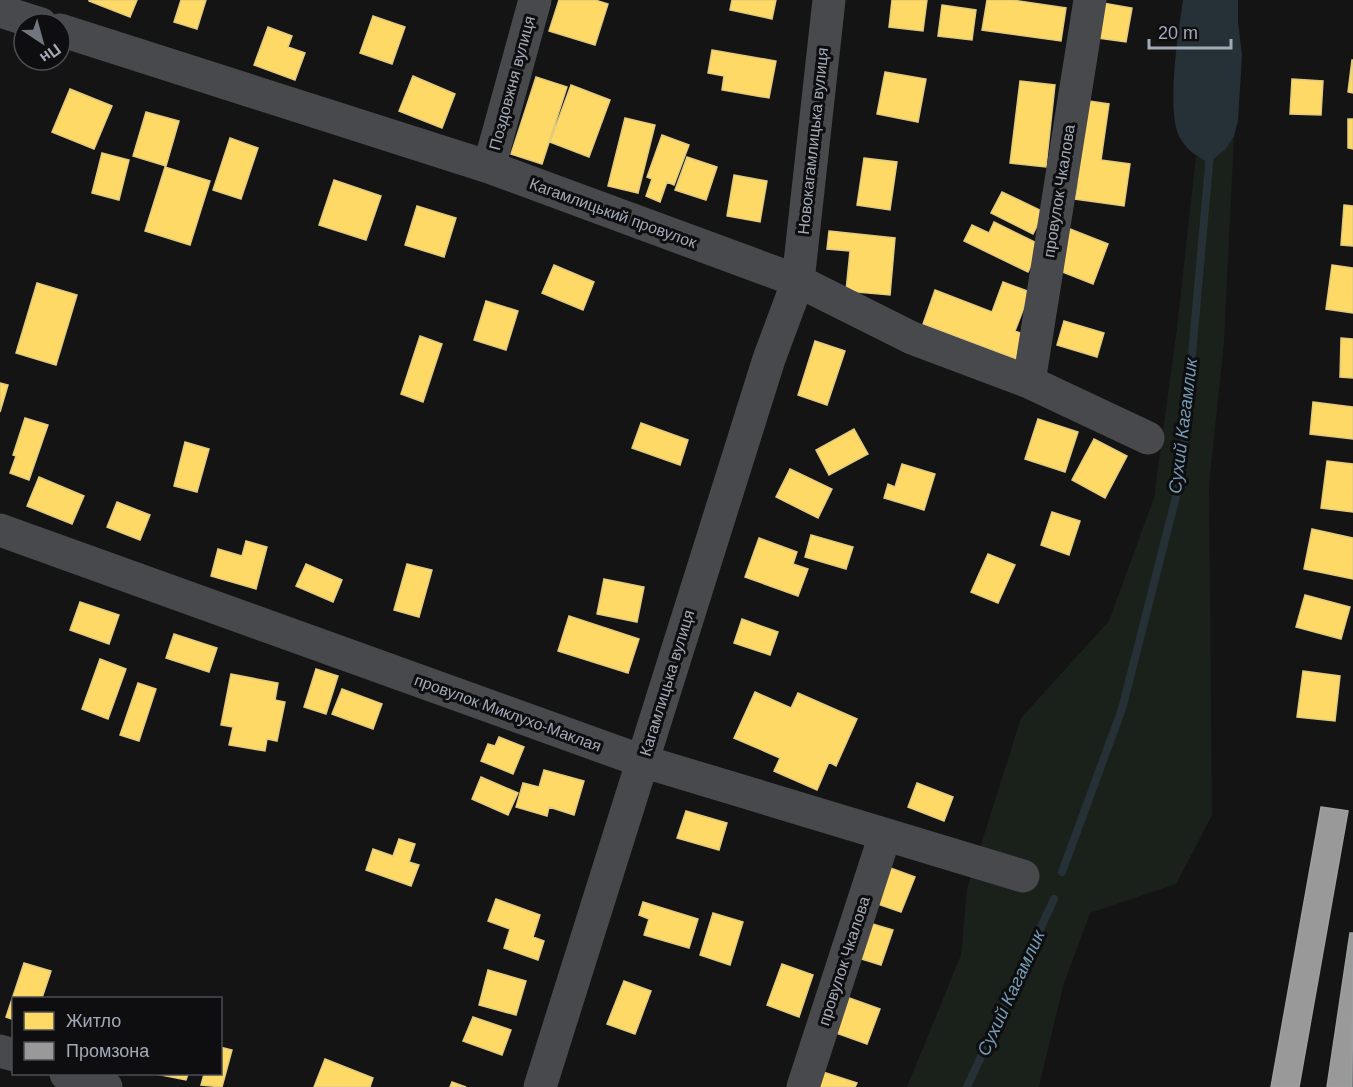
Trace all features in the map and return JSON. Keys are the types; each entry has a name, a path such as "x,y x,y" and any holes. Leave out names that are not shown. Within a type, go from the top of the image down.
{"street":[{"name":"Поздовжня вулиця","path":"489,167 535,0"},
{"name":"Новокагамлицька вулиця","path":"798,281 829,0"},
{"name":"провулок Чкалова","path":"1029,382 1090,0"},
{"name":"Кагамлицький провулок","path":"72,34 489,167 798,281 912,338 1029,382 1148,438"},
{"name":"Кагамлицька вулиця","path":"540,1087 769,359 798,281"},
{"name":"провулок Миклухо-Маклая","path":"0,530 642,761 1023,876"},
{"name":"провулок Чкалова","path":"804,1087 885,835"},
{"path":"69,1075 106,1087"}],"shaded area":[{"path":"1183,0 1238,0 1242,55 1238,121 1234,136 1226,149 1209,163 1194,154 1182,142 1174,118 1175,66"},
{"path":"1234,136 1224,342 1209,485 1212,815 1176,884 1090,913 1063,986 1039,1087 907,1087 961,955 967,889 1021,718 1109,621 1154,498 1177,328 1196,156 1210,163 1226,149"}],"building: Житло":[{"path":"89,0 137,0 130,17"},
{"path":"181,0 206,0 197,29 174,22"},
{"path":"559,0 595,0 608,4 595,45 549,31"},
{"path":"732,0 776,0 772,19 730,10"},
{"path":"892,0 927,0 923,31 889,27"},
{"path":"987,0 1012,0 1066,8 1061,41 982,30"},
{"path":"1097,2 1132,8 1126,42 1091,37"},
{"path":"942,5 976,10 972,40 938,36"},
{"path":"373,16 405,27 392,64 360,53"},
{"path":"268,27 292,36 288,47 305,53 295,80 254,65"},
{"path":"712,50 776,61 769,98 722,90 724,76 708,73"},
{"path":"1353,60 1353,93 1348,92"},
{"path":"885,72 926,79 918,122 877,114"},
{"path":"413,76 455,94 442,128 399,111"},
{"path":"536,77 567,87 542,164 511,154"},
{"path":"1292,79 1323,81 1321,115 1290,114"},
{"path":"1020,81 1055,85 1046,167 1010,163"},
{"path":"571,85 610,100 589,157 550,142"},
{"path":"70,89 112,106 94,149 52,132"},
{"path":"1075,99 1109,104 1101,160 1130,164 1124,206 1075,199 1078,182 1064,180"},
{"path":"146,112 179,121 166,166 133,156"},
{"path":"625,118 655,125 638,193 608,186"},
{"path":"1348,119 1353,119 1353,149 1348,148"},
{"path":"662,135 689,145 674,185 667,182 660,202 646,196 652,179 647,177"},
{"path":"230,138 258,148 241,199 213,190"},
{"path":"102,153 129,160 119,200 92,193"},
{"path":"687,157 717,167 706,200 675,190"},
{"path":"864,158 897,162 890,210 857,205"},
{"path":"165,167 210,181 190,245 145,231"},
{"path":"734,175 767,181 760,222 727,216"},
{"path":"334,180 381,196 366,240 319,225"},
{"path":"1002,192 1044,212 1033,234 991,213"},
{"path":"1344,205 1353,206 1353,246 1341,245"},
{"path":"417,206 456,218 444,257 405,245"},
{"path":"994,222 1041,245 1028,272 964,241 972,225 989,233"},
{"path":"1065,227 1108,244 1093,284 1050,267"},
{"path":"829,231 895,238 890,295 846,291 850,251 827,249"},
{"path":"554,265 594,282 583,310 542,293"},
{"path":"1332,265 1353,268 1353,313 1326,309"},
{"path":"1003,282 1030,292 1015,331 1030,337 1021,361 923,324 935,290 992,312"},
{"path":"37,283 77,295 56,365 16,353"},
{"path":"486,301 518,311 506,350 474,340"},
{"path":"1064,321 1104,333 1097,357 1057,345"},
{"path":"420,336 442,344 423,402 401,394"},
{"path":"1341,338 1353,339 1353,378 1340,377"},
{"path":"815,341 845,351 827,405 798,395"},
{"path":"0,383 8,385 0,412"},
{"path":"1313,402 1353,407 1353,439 1310,434"},
{"path":"25,418 48,425 29,480 10,473 16,456 13,455"},
{"path":"1038,419 1078,432 1065,472 1025,459"},
{"path":"641,423 688,440 680,465 632,448"},
{"path":"854,429 868,454 829,475 816,450"},
{"path":"1094,439 1127,456 1105,498 1072,480"},
{"path":"185,442 209,449 197,492 174,486"},
{"path":"1327,461 1353,464 1353,512 1321,508"},
{"path":"902,464 935,474 924,510 884,498 888,484 895,487"},
{"path":"790,469 832,489 818,518 776,497"},
{"path":"39,477 84,496 72,524 27,506"},
{"path":"117,502 150,515 140,540 107,527"},
{"path":"1052,512 1080,521 1069,555 1041,545"},
{"path":"1312,529 1353,538 1353,579 1304,569"},
{"path":"811,535 853,547 846,569 805,557"},
{"path":"759,538 797,552 793,564 808,569 798,596 745,577"},
{"path":"246,541 267,547 256,589 211,576 218,549 242,556"},
{"path":"988,554 1015,565 998,603 971,592"},
{"path":"306,564 342,580 333,602 296,586"},
{"path":"407,564 432,570 419,617 394,610"},
{"path":"604,579 644,587 637,622 597,614"},
{"path":"1305,595 1350,607 1341,639 1296,627"},
{"path":"80,602 119,615 109,644 70,630"},
{"path":"569,616 639,639 628,673 558,651"},
{"path":"742,619 778,632 770,655 734,643"},
{"path":"174,634 217,648 209,672 166,658"},
{"path":"100,659 126,669 108,719 82,709"},
{"path":"316,669 338,676 326,714 304,707"},
{"path":"1303,671 1340,676 1335,721 1297,717"},
{"path":"231,674 278,683 275,700 285,702 277,741 267,739 265,751 229,745 233,727 221,725"},
{"path":"138,683 156,689 139,741 120,735"},
{"path":"342,689 382,704 373,729 332,714"},
{"path":"755,692 791,708 798,693 857,719 836,766 829,762 817,790 774,771 780,758 734,738"},
{"path":"499,737 524,747 513,774 481,761 488,744 495,746"},
{"path":"544,770 584,781 574,815 549,807 547,816 516,807 523,783 539,787"},
{"path":"481,777 518,793 508,815 472,799"},
{"path":"917,783 953,797 944,821 908,807"},
{"path":"686,811 727,823 719,850 677,838"},
{"path":"399,839 415,844 409,862 419,865 411,886 366,870 373,849 393,856"},
{"path":"885,866 915,877 901,912 872,902"},
{"path":"496,899 540,915 533,937 544,941 538,960 504,948 510,929 488,921"},
{"path":"643,902 698,919 689,948 644,935 649,919 639,915"},
{"path":"713,913 743,922 730,965 700,955"},
{"path":"866,922 893,930 881,965 855,957"},
{"path":"24,963 51,971 42,997 13,997"},
{"path":"782,964 813,975 799,1017 767,1005"},
{"path":"488,970 526,981 516,1015 479,1005"},
{"path":"624,981 651,991 635,1034 607,1024"},
{"path":"841,995 880,1009 867,1044 828,1030"},
{"path":"12,999 12,1019 6,1017"},
{"path":"473,1017 511,1030 502,1055 463,1041"},
{"path":"222,1048 232,1050 222,1087 201,1085 204,1075 222,1075"},
{"path":"325,1059 373,1078 370,1087 314,1087"},
{"path":"820,1071 857,1083 855,1087 815,1087"},
{"path":"161,1075 188,1075 186,1080"},
{"path":"452,1082 466,1087 450,1087"}],"building: Промзона":[{"path":"1321,807 1348,811 1299,1087 1271,1087"},
{"path":"1350,933 1353,933 1352,1087 1327,1087"}],"waterway":[{"name":"Сухий Кагамлик","path":"1062,872 1122,709 1181,477 1210,154"},
{"name":"Сухий Кагамлик","path":"967,1087 1054,899"}]}
